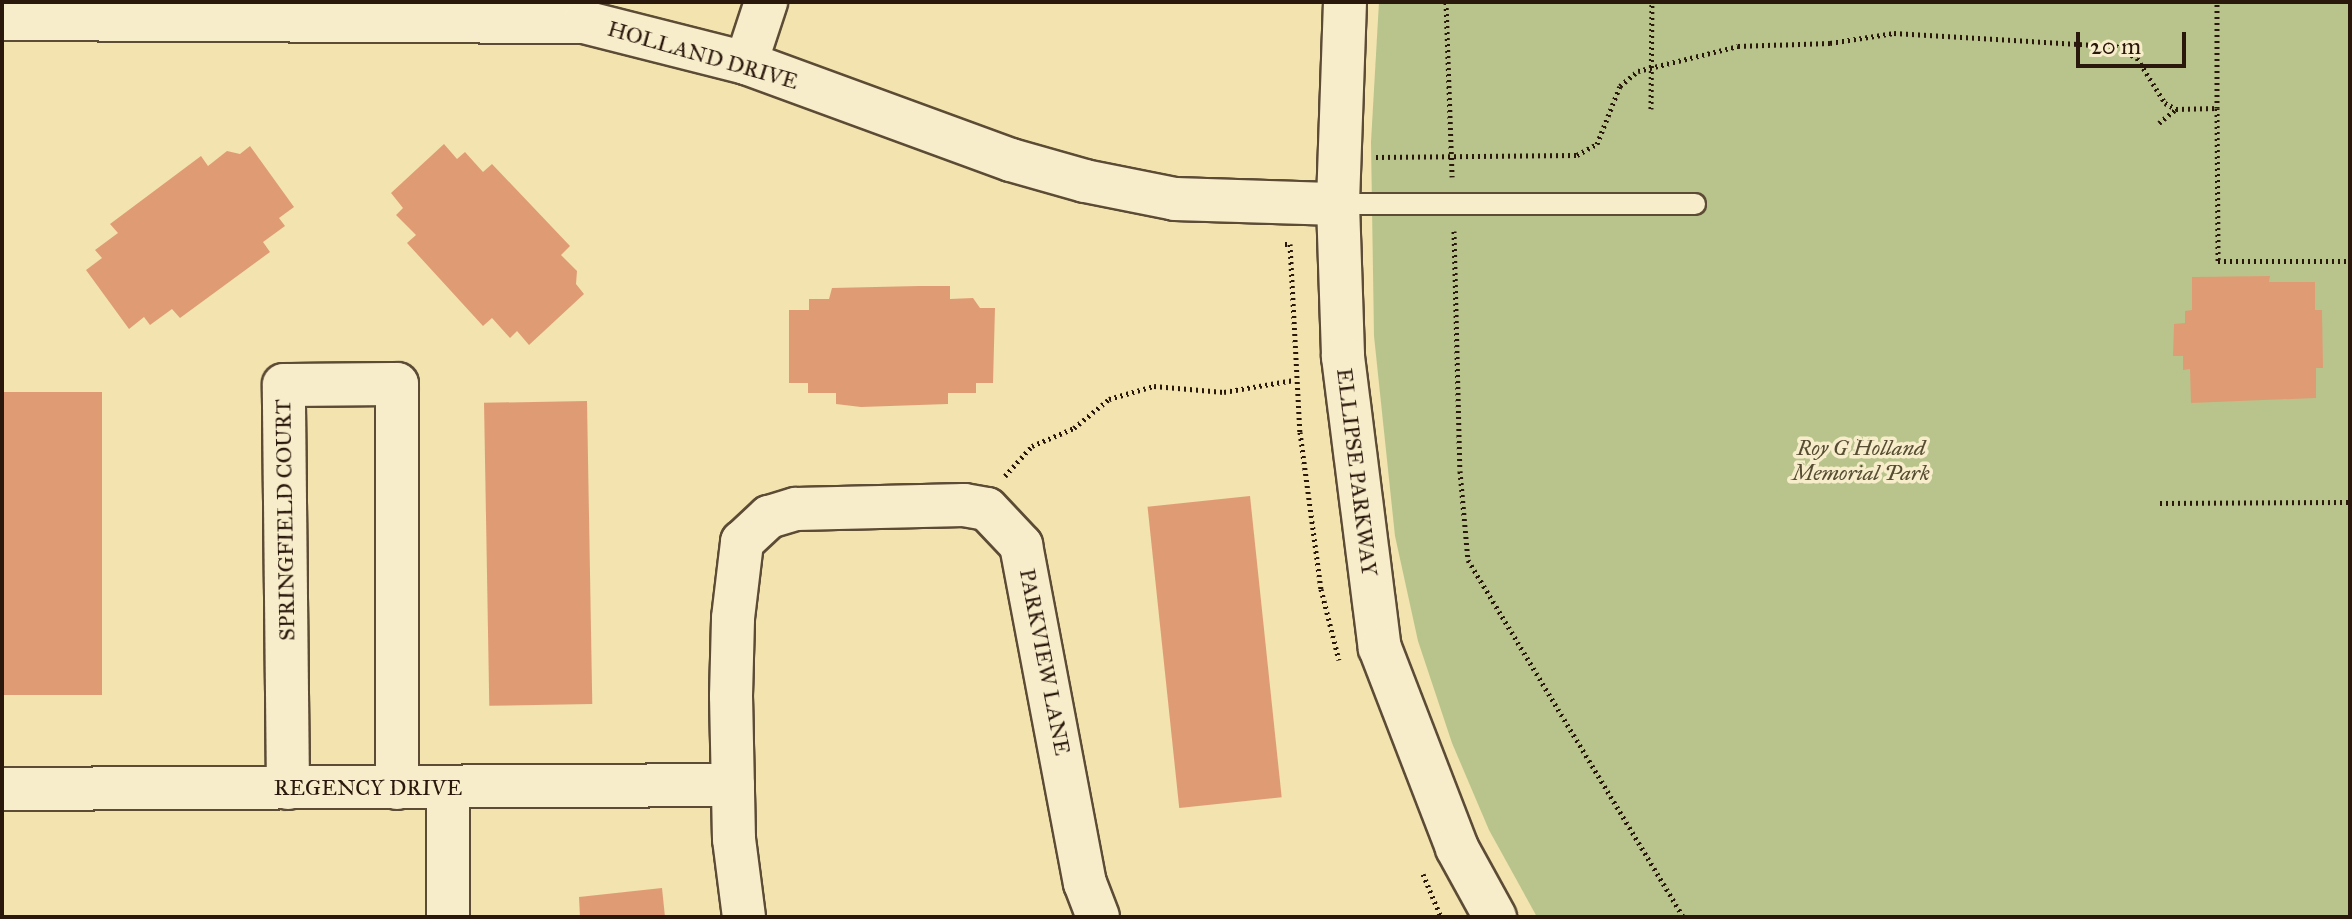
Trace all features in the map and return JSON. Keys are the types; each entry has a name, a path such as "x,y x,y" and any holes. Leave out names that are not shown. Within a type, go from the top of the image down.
{"street":[{"path":"746,63 766,2"},
{"name":"ELLIPSE PARKWAY","path":"1345,2 1338,204 1343,357 1380,648 1445,821 1495,917"},
{"name":"HOLLAND DRIVE","path":"2,19 538,18 634,32 746,63 1011,160 1085,181 1175,199 1338,204"},
{"name":"SPRINGFIELD COURT","path":"288,788 284,385 397,384 397,788"},
{"name":"PARKVIEW LANE","path":"733,785 733,618 742,542 769,517 796,509 987,509 1021,545 1085,883 1098,917"},
{"path":"733,785 744,917"},
{"name":"REGENCY DRIVE","path":"2,789 733,785"},
{"path":"448,787 448,917"}],"lane":[{"path":"1338,204 1695,204"}],"path":[{"path":"1446,2 1462,531 1468,560 1683,917"},
{"path":"1651,109 1652,2"},
{"path":"2217,2 2218,261 2350,261"},
{"path":"1371,157 1563,157 1589,151 1605,128 1620,86 1652,67 1738,46 1830,43 1894,33 2027,38 2125,49 2176,109"},
{"path":"2159,123 2176,109 2217,108"},
{"path":"1274,244 1290,244 1294,380 1321,589 1340,662"},
{"path":"1032,446 1074,428 1109,399 1154,386 1224,392 1294,380"},
{"path":"2160,503 2350,502"},
{"path":"1419,862 1441,917"}],"green space":[{"name":"Roy G Holland Memorial Park","path":"1379,2 2350,2 2350,917 1537,917 1489,830 1452,743 1418,641 1395,536 1374,336 1371,142"}],"building":[{"path":"444,144 457,159 465,152 483,172 492,164 570,246 561,255 577,271 576,284 584,294 529,345 517,331 510,338 492,318 483,326 407,243 416,235 396,215 403,208 391,193"},
{"path":"250,146 294,207 279,218 285,226 263,242 270,252 180,318 172,309 150,325 144,317 129,329 86,270 102,258 95,250 118,233 110,224 201,156 208,166 227,151 240,154"},
{"path":"2270,276 2269,282 2315,282 2315,310 2322,310 2323,368 2316,368 2316,398 2191,403 2190,369 2183,370 2183,356 2173,356 2174,324 2185,323 2185,311 2192,310 2192,277"},
{"path":"950,286 950,299 973,298 980,308 995,308 993,383 976,383 976,393 948,393 948,404 861,407 836,404 836,393 808,393 808,383 789,383 789,310 809,310 809,299 829,299 832,288"},
{"path":"2,392 102,392 102,695 2,695"},
{"path":"587,401 592,704 489,706 484,403"},
{"path":"1250,496 1282,797 1179,808 1148,507"},
{"path":"662,888 665,917 580,917 579,897"}]}
